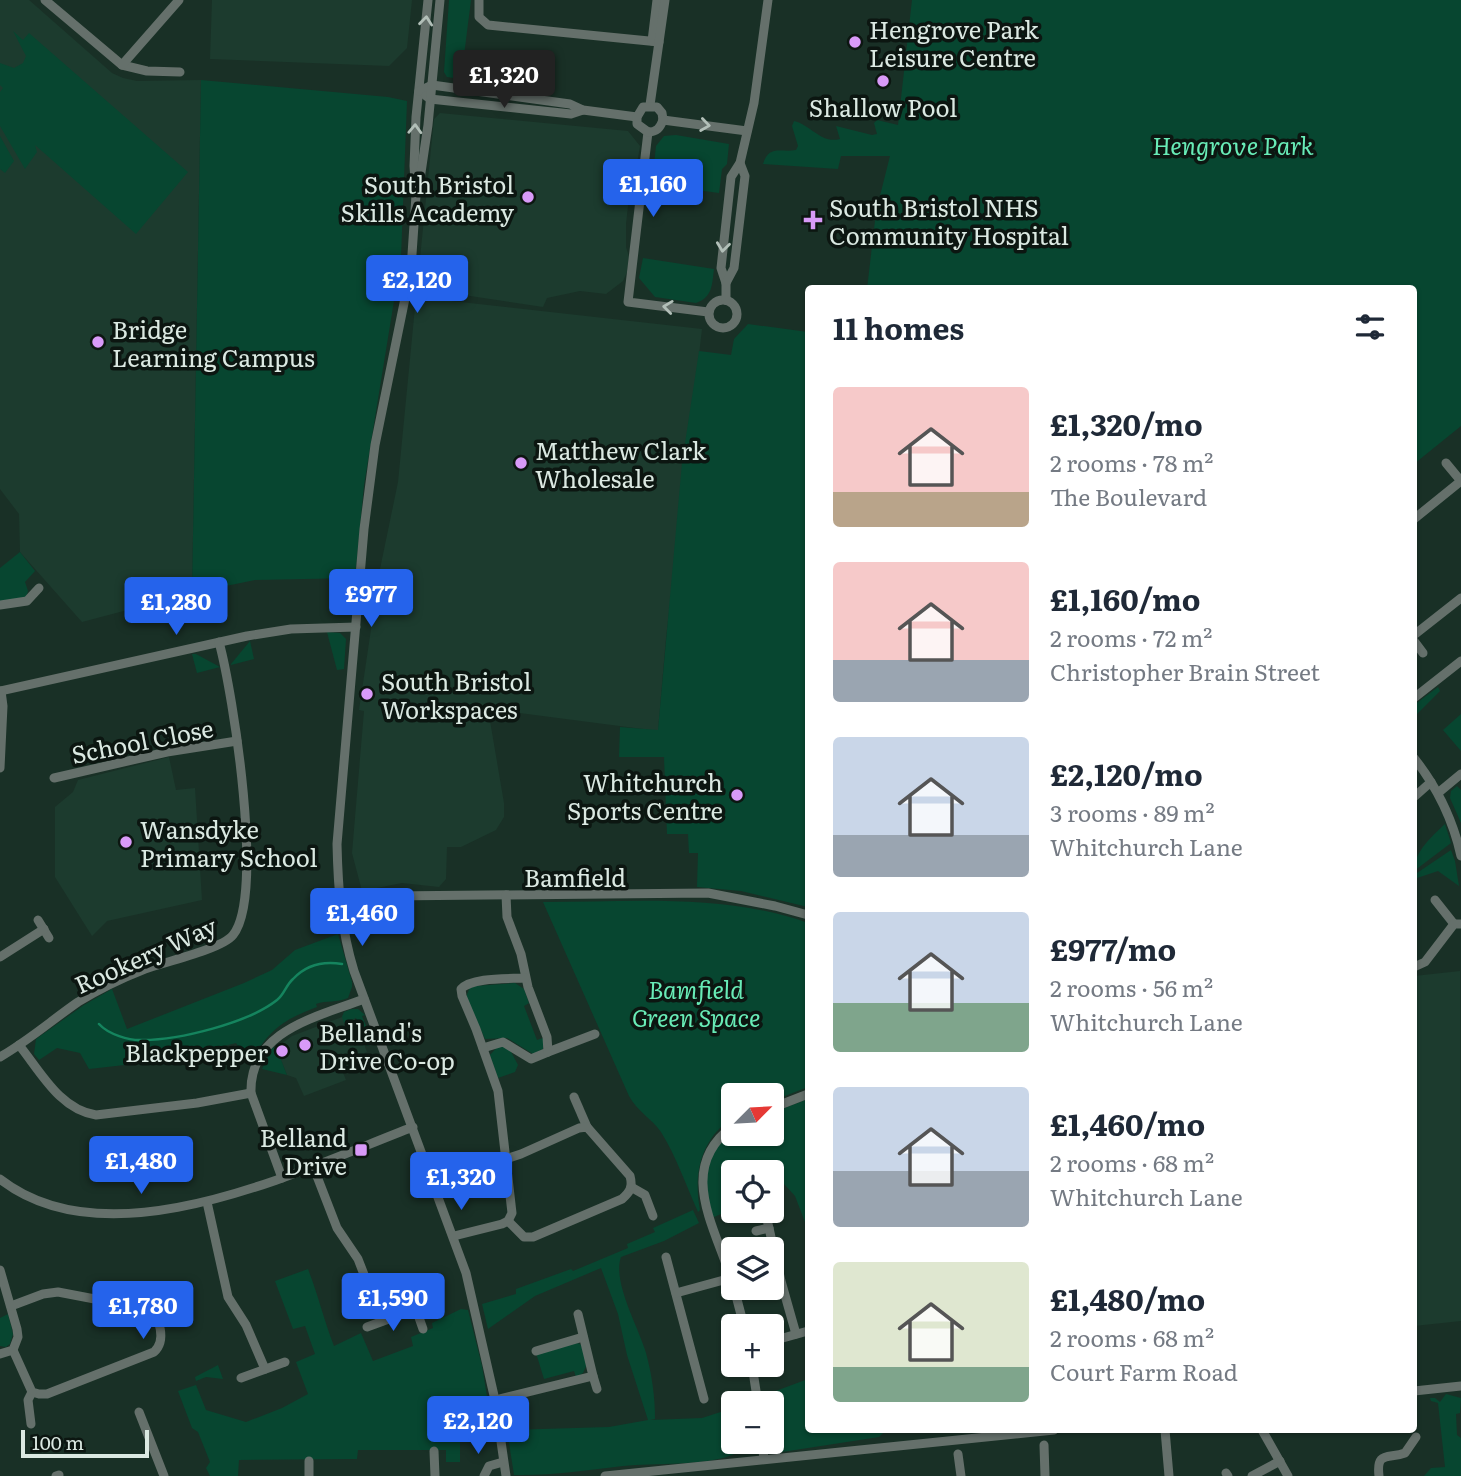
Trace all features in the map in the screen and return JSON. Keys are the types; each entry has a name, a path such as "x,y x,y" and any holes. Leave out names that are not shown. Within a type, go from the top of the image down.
{"street":[{"path":"45,0 122,65 147,71 180,72"},
{"path":"54,8 62,0"},
{"path":"122,65 179,0"},
{"path":"428,0 418,91 414,166 416,195 409,281 375,445 364,529 337,844 339,902 348,952 454,1236 475,1307 495,1400 506,1476"},
{"path":"416,195 422,173 440,0"},
{"path":"479,0 478,17 488,24 656,41"},
{"path":"650,106 657,0"},
{"path":"656,41 665,0"},
{"path":"726,300 726,283 720,268 731,177 740,163 754,103 768,0"},
{"path":"418,91 432,85 570,104 583,110 636,117"},
{"path":"418,91 430,99 570,114 583,110"},
{"path":"650,106 657,107 663,120 660,127 648,132 638,124 636,117 643,107 650,106"},
{"path":"663,120 747,131"},
{"path":"648,132 628,302 708,312"},
{"path":"726,283 734,268 746,176 740,163"},
{"path":"726,300 733,304 737,316 720,332 708,312 714,302 726,300"},
{"path":"1417,517 1461,481 1446,463"},
{"path":"0,605 27,601 39,588"},
{"path":"1417,633 1461,598"},
{"path":"0,768 3,706 1,691 219,642 291,629 356,627"},
{"name":"Rookery Way","path":"0,1057 99,989 169,960 223,944 232,937 242,918 246,864 242,780 232,697 219,642"},
{"path":"1417,645 1423,653"},
{"path":"1417,696 1461,661"},
{"name":"School Close","path":"54,778 167,752 237,741"},
{"path":"1417,762 1438,793 1451,821 1461,856"},
{"path":"1438,793 1461,774"},
{"path":"1417,794 1431,782"},
{"name":"Bamfield","path":"339,902 390,896 708,893 805,914"},
{"path":"506,895 507,918 521,954 524,978 547,1037 548,1052"},
{"path":"1443,908 1450,899"},
{"path":"1417,966 1425,962 1458,924 1434,900"},
{"path":"0,957 44,929"},
{"path":"508,1221 512,1208 500,1098 461,989 464,985 477,981 524,978"},
{"path":"282,1178 251,1093 251,1078 257,1061 268,1045 287,1029 364,999"},
{"path":"483,1048 503,1042 531,1059 595,1034"},
{"path":"19,1045 71,1107 83,1113 96,1115 184,1105 251,1093"},
{"path":"784,1103 805,1095"},
{"path":"508,1221 524,1237 533,1237 622,1199 629,1193 630,1176 587,1127 574,1097"},
{"path":"0,1179 30,1198 72,1212 107,1214 207,1202 282,1178 413,1127"},
{"path":"506,1158 587,1127"},
{"path":"721,1138 711,1152 702,1182 702,1198 721,1251"},
{"path":"313,1166 337,1228 358,1259 382,1321"},
{"path":"631,1187 645,1195 653,1216"},
{"path":"207,1202 228,1297 246,1325 265,1369"},
{"path":"454,1236 508,1221"},
{"path":"768,1223 796,1334"},
{"path":"756,1231 769,1228"},
{"path":"666,1257 704,1399"},
{"path":"0,1270 18,1336 13,1350 32,1392 47,1394 154,1352 159,1347 159,1327 153,1312 147,1308 58,1293 43,1294 11,1306"},
{"path":"676,1293 721,1286"},
{"path":"368,1327 416,1309 423,1329"},
{"path":"578,1314 597,1389"},
{"path":"784,1338 805,1332"},
{"path":"536,1351 583,1337"},
{"path":"0,1354 13,1350"},
{"path":"241,1378 285,1362"},
{"path":"495,1400 593,1376"},
{"path":"701,1387 712,1384"},
{"path":"1417,1391 1461,1386"},
{"path":"31,1424 28,1400 32,1392"},
{"path":"139,1412 163,1476"},
{"path":"605,1476 688,1472 764,1459 1024,1433"},
{"path":"1165,1433 1169,1476"},
{"path":"1264,1433 1288,1476"},
{"path":"1379,1476 1377,1465 1381,1460 1385,1456 1405,1452 1416,1437"},
{"path":"1044,1445 1045,1476"},
{"path":"434,1451 435,1476"},
{"path":"763,1454 764,1459"},
{"path":"958,1454 961,1476"},
{"path":"309,1461 309,1476"},
{"path":"1252,1476 1280,1461"},
{"path":"484,1476 489,1466 503,1462"}],"shaded area":[{"name":"Bridge Learning Campus","path":"0,0 29,0 112,73 123,78 137,81 201,80 192,593 82,622 20,552 19,514 0,489"},
{"path":"212,0 412,0 407,48 389,66 210,59"},
{"name":"South Bristol Skills Academy","path":"440,113 628,131 640,146 637,164 632,170 626,224 629,257 623,281 606,294 580,291 547,298 543,307 417,288 434,119"},
{"path":"416,297 702,329 666,638 658,731 488,709 504,803 504,817 496,830 461,847 447,847 446,879 439,887 402,883 362,891 352,853 364,711 359,710 380,569 398,482"},
{"name":"Wansdyke Primary School","path":"169,757 176,790 195,788 202,900 107,921 92,936 55,877 55,807 73,792 78,780"},
{"path":"1460,971 1461,1321 1417,1326 1417,976"},
{"path":"351,1009 367,1052 339,1063 346,1080 304,1096 296,1078 287,1075 276,1048 292,1036 342,1017 344,1012"}],"green space":[{"path":"449,0 471,0 461,79 447,77 444,72"},
{"name":"Hengrove Park","path":"912,0 1461,0 1461,426 1417,462 1417,285 867,285 876,212 890,156 841,156 838,169 763,164 772,152 796,150 798,146 792,126 794,121 822,137 833,140 840,139 836,126 872,135 877,134 874,123 877,120 898,125"},
{"path":"13,31 23,40 29,33 188,172 136,234 35,145 37,152 25,169 0,126 0,92 3,88 0,85 0,63 14,68 23,63 26,56"},
{"path":"201,80 407,101 401,258 364,485 355,578 255,580 192,593"},
{"path":"676,135 729,144 719,193 652,184 656,146 664,136"},
{"path":"0,136 14,161 5,173 0,169"},
{"path":"643,258 714,269 709,294 696,303 655,297 639,278"},
{"path":"748,324 805,332 805,906 741,891 697,887 698,853 689,853 688,834 667,834 664,757 619,757 620,727 658,730 682,463 699,351 731,355 734,339"},
{"path":"20,552 35,571 25,582 28,591 26,597 0,602 0,568"},
{"path":"327,632 340,633 346,639 344,669 337,670"},
{"path":"250,641 254,659 231,665 231,664"},
{"path":"192,654 196,654 220,667 197,673"},
{"path":"1438,687 1440,691 1417,714 1417,703"},
{"path":"1461,714 1461,751 1443,730"},
{"path":"1457,786 1461,790 1461,823 1450,798 1451,791"},
{"path":"1445,824 1451,843 1417,869 1417,857 1429,839"},
{"path":"1451,850 1459,886 1438,871 1417,878 1417,873"},
{"name":"Bamfield Green Space","path":"543,902 710,903 776,913 805,922 805,1088 784,1096 784,1083 721,1083 721,1127 713,1136 702,1158 698,1183 698,1212 661,1132 629,1096"},
{"path":"338,934 352,982 348,998 316,1004 317,1007 287,1021 266,1039 253,1058 243,1053 236,1043 200,1052 196,1057 89,1069 80,1053 57,1048 39,1060 34,1054 36,1039 112,989 127,1029 244,983 272,970 295,950"},
{"path":"515,983 524,989 529,1003 524,1006 537,1040 543,1038 543,1049 533,1054 507,1038 485,1039 466,997 470,987"},
{"path":"358,1009 365,1015 362,1016 373,1043 367,1046 356,1018 344,1023 344,1012"},
{"path":"499,1045 509,1048 518,1065 515,1072 498,1078 490,1055"},
{"path":"276,1047 287,1075 262,1069 272,1048"},
{"path":"805,1100 805,1222 795,1196 784,1184 784,1160 721,1160 721,1214 714,1217 707,1202 706,1182 713,1153 719,1144 784,1146 784,1108"},
{"path":"693,1210 699,1223 664,1241 621,1257 619,1267 623,1292 646,1353 651,1378 655,1419 650,1420 702,1418 721,1412 721,1454 734,1454 721,1459 679,1464 514,1475 507,1430 609,1427 648,1420 627,1355 618,1314 601,1268 535,1296 488,1329 482,1304 516,1294 516,1289 571,1269 573,1271 628,1248 627,1244 655,1232 653,1228"},
{"path":"308,1269 334,1346 361,1333 373,1361 413,1346 411,1337 433,1328 432,1323 461,1309 468,1310 482,1366 493,1433 470,1432 460,1436 460,1462 446,1462 446,1450 358,1450 357,1459 239,1460 238,1476 210,1476 206,1468 210,1462 198,1432 192,1428 178,1391 196,1385 206,1410 246,1422 308,1394 296,1362 315,1354 305,1326 293,1329 275,1281"},
{"path":"8,1314 13,1334 6,1347 0,1346 0,1318"},
{"path":"578,1343 587,1364 583,1373 576,1377 574,1371 544,1379 536,1353"},
{"path":"218,1365 223,1379 206,1377 196,1381 195,1377"},
{"path":"805,1380 805,1433 883,1433 879,1437 784,1452 784,1391 776,1391"},
{"path":"1446,1394 1461,1398 1460,1413 1456,1414 1457,1435 1461,1438 1461,1476 1424,1476 1431,1468 1445,1467 1438,1403 1430,1398 1440,1402"}],"waterway":[{"path":"99,1024 113,1034 137,1040 175,1037 213,1029 264,1008 279,998 291,981 309,967 329,963 342,964"}],"place":[{"name":"Hengrove Park Leisure Centre","path":"855,42"},
{"name":"Shallow Pool","path":"883,81"},
{"name":"South Bristol Skills Academy","path":"528,197"},
{"name":"South Bristol NHS Community Hospital","path":"813,220"},
{"name":"Bridge Learning Campus","path":"98,342"},
{"name":"Matthew Clark Wholesale","path":"521,463"},
{"name":"South Bristol Workspaces","path":"367,694"},
{"name":"Whitchurch Sports Centre","path":"737,795"},
{"name":"Wansdyke Primary School","path":"126,842"},
{"name":"Belland's Drive Co-op","path":"305,1045"},
{"name":"Blackpepper","path":"282,1051"},
{"name":"Belland Drive","path":"361,1150"}]}
